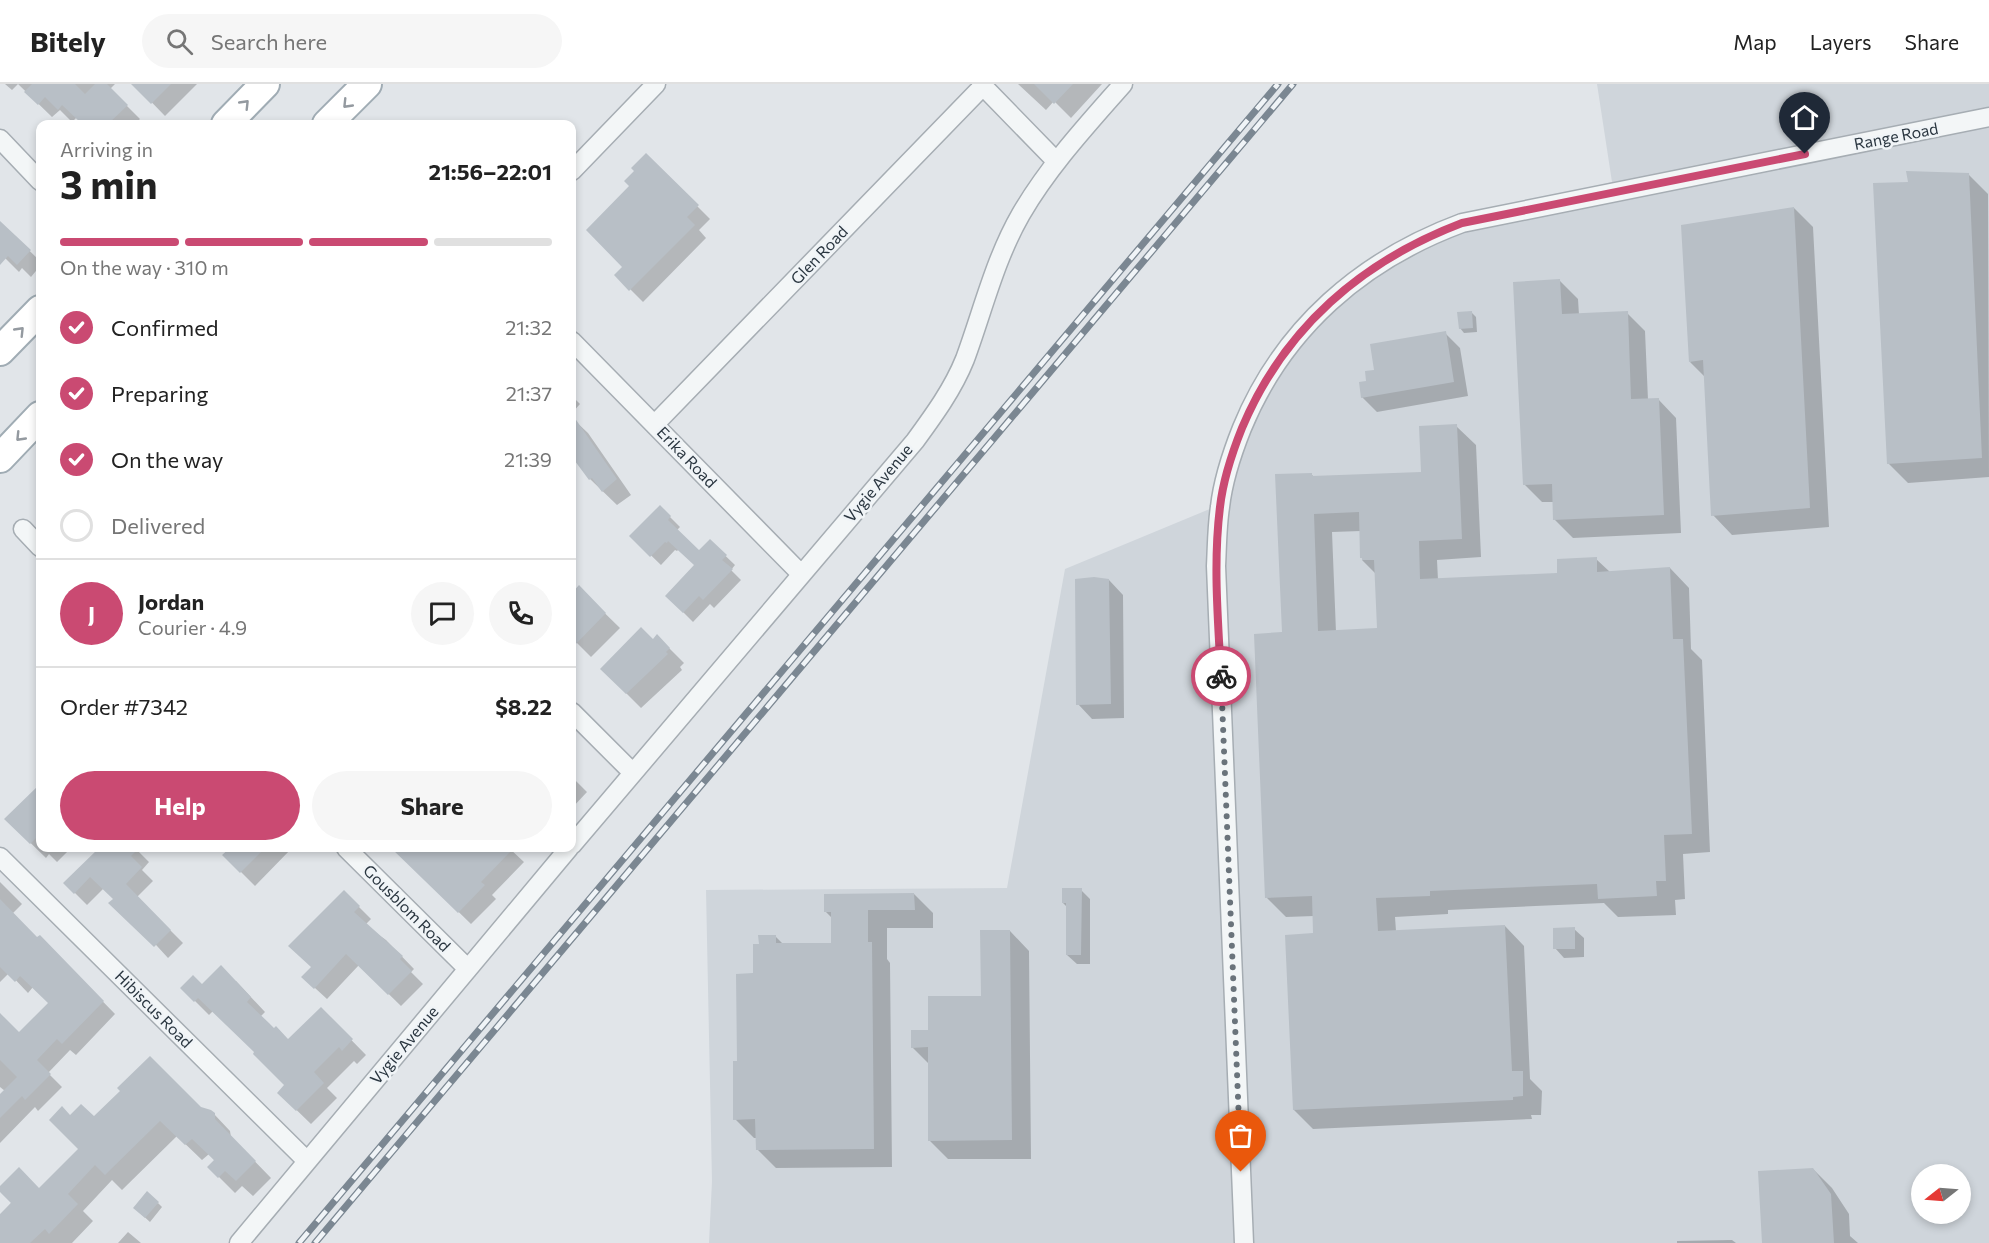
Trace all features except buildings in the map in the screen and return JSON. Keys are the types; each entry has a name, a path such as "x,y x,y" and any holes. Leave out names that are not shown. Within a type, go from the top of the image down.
{"main road":[{"path":"230,120 265,84"},
{"path":"331,120 367,84"},
{"path":"0,351 36,314"},
{"path":"0,458 36,420"}],"street":[{"path":"576,167 657,84"},
{"name":"Vygie Avenue","path":"576,839 915,441 943,402 964,360 994,273 1021,214 1056,161 1123,84"},
{"path":"982,85 1056,161"},
{"name":"Glen Road","path":"655,424 982,85"},
{"name":"Range Road","path":"1244,1243 1216,566 1220,506 1236,442 1248,414 1279,360 1318,312 1362,275 1410,245 1462,223 1989,117"},
{"path":"0,139 36,177"},
{"name":"Erika Road","path":"576,345 801,574"},
{"path":"23,529 36,543"},
{"path":"576,716 632,772"},
{"name":"Gousblom Road","path":"350,852 468,969"},
{"name":"Vygie Avenue","path":"239,1243 565,852"},
{"name":"Hibiscus Road","path":"0,857 308,1161"}],"shaded area":[{"path":"1597,84 1989,84 1989,1243 709,1243 712,1181 706,890 1007,888 1065,569 1217,506 1223,477 1308,321 1461,221 1612,182"}],"railway":[{"path":"299,1243 1278,84"},
{"path":"315,1243 1293,84"}],"way so far":[{"path":"1221,676 1241,1172"}],"route":[{"path":"1221,676 1216,566 1220,506 1236,442 1262,386 1279,360 1318,312 1339,293 1397,252 1462,223 1805,154"}]}
